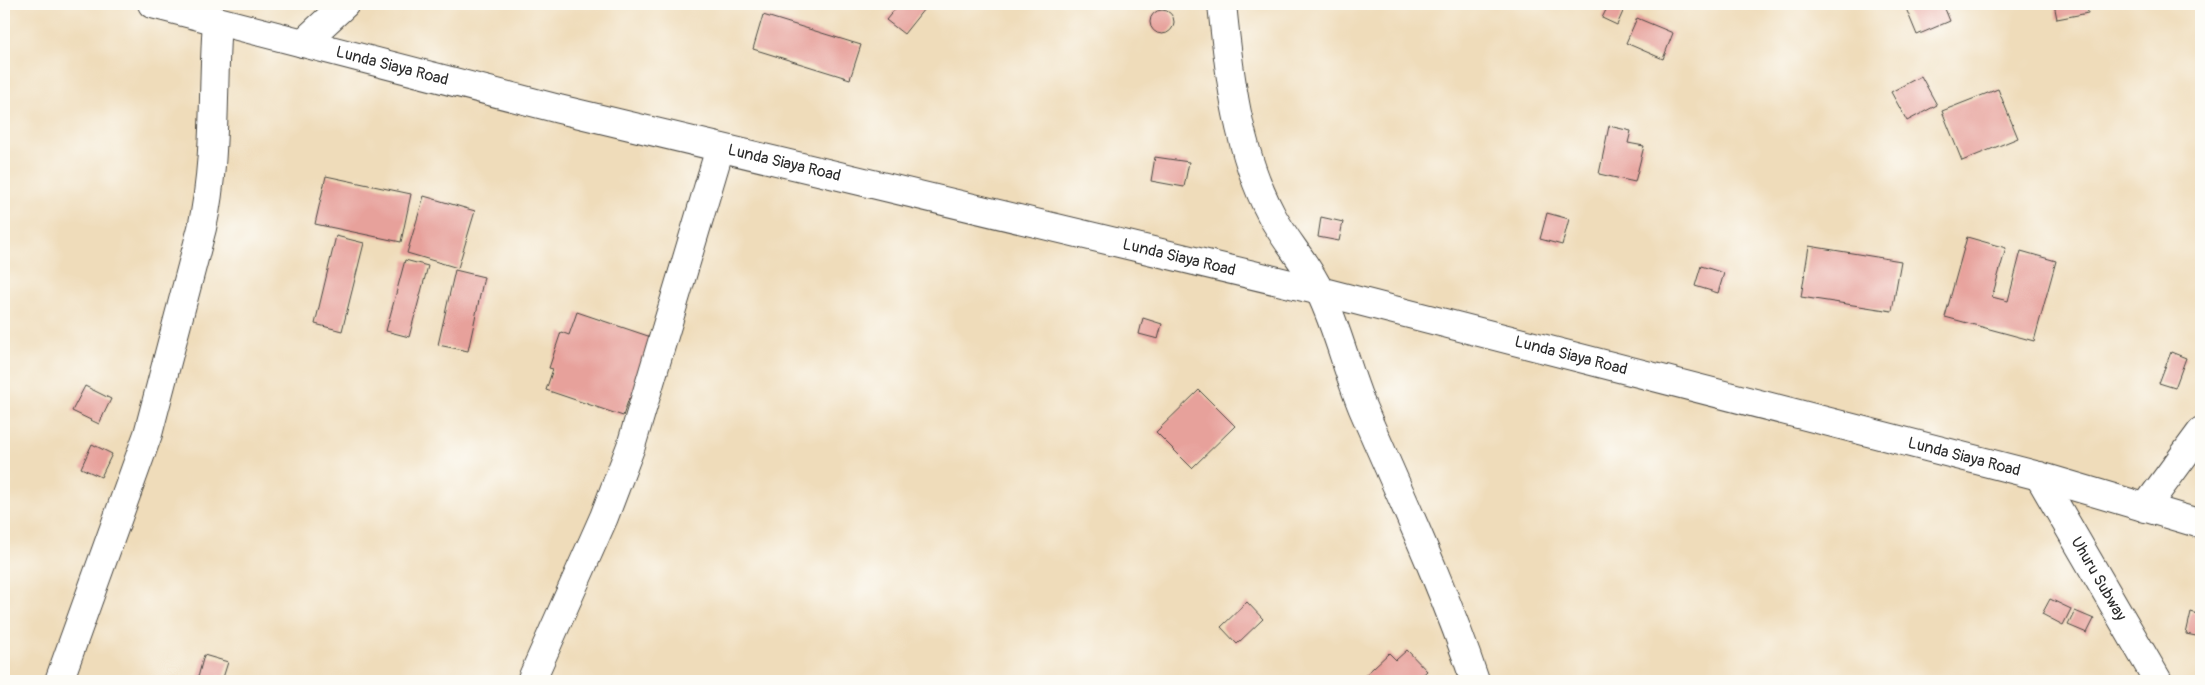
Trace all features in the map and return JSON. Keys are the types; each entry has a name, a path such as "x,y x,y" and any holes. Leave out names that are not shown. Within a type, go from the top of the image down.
{"street":[{"name":"Lunda Siaya Road","path":"152,4 720,148 1320,291 2039,476 2201,524"},
{"path":"303,43 345,4"},
{"path":"1222,4 1235,97 1245,145 1258,184 1272,215 1320,291 1363,407 1454,620 1475,681"},
{"path":"59,681 148,434 200,236 209,197 217,21"},
{"path":"531,681 604,517 631,446 720,148"},
{"path":"2145,508 2201,432"},
{"name":"Uhuru Subway","path":"2039,476 2158,681"}],"building":[{"path":"899,4 928,4 904,34 886,20"},
{"path":"1609,4 1626,5 1617,25 1602,18"},
{"path":"1911,4 1943,4 1950,21 1917,35 1905,6"},
{"path":"2054,4 2087,4 2088,13 2057,19"},
{"path":"1162,10 1171,13 1174,22 1171,31 1162,34 1153,31 1150,22 1153,13"},
{"path":"763,15 861,45 850,79 753,49"},
{"path":"1637,18 1673,33 1663,59 1626,43"},
{"path":"1921,76 1937,105 1907,121 1891,92"},
{"path":"1998,89 2018,138 1962,161 1942,111"},
{"path":"1609,126 1631,131 1628,143 1644,146 1635,182 1599,174"},
{"path":"1155,157 1189,162 1184,187 1151,181"},
{"path":"326,176 411,194 401,242 315,224"},
{"path":"424,196 475,211 458,268 407,253"},
{"path":"1547,213 1569,219 1562,245 1540,239"},
{"path":"1321,217 1343,222 1339,241 1318,237"},
{"path":"336,236 364,243 342,331 315,324"},
{"path":"1967,237 2006,248 1992,297 2008,301 2021,251 2056,261 2034,341 1945,317"},
{"path":"1809,246 1901,261 1892,311 1801,297"},
{"path":"405,260 428,266 409,337 386,331"},
{"path":"1701,266 1724,273 1718,293 1695,286"},
{"path":"455,270 484,277 468,351 438,345"},
{"path":"577,312 651,337 639,402 629,398 623,416 546,390 553,369 549,368 561,332 569,335"},
{"path":"1143,318 1162,324 1158,339 1139,334"},
{"path":"2171,352 2186,358 2175,388 2159,383"},
{"path":"85,386 111,399 99,424 72,411"},
{"path":"1199,390 1235,426 1192,468 1156,432"},
{"path":"92,444 112,454 101,477 81,468"},
{"path":"2050,599 2071,609 2063,625 2042,614"},
{"path":"1247,602 1263,619 1237,644 1221,627"},
{"path":"2075,611 2094,619 2087,633 2068,625"},
{"path":"2191,612 2201,615 2201,637 2186,634"},
{"path":"1407,650 1427,671 1416,681 1359,681 1389,653 1396,660"},
{"path":"204,655 228,662 222,681 197,681"}]}
